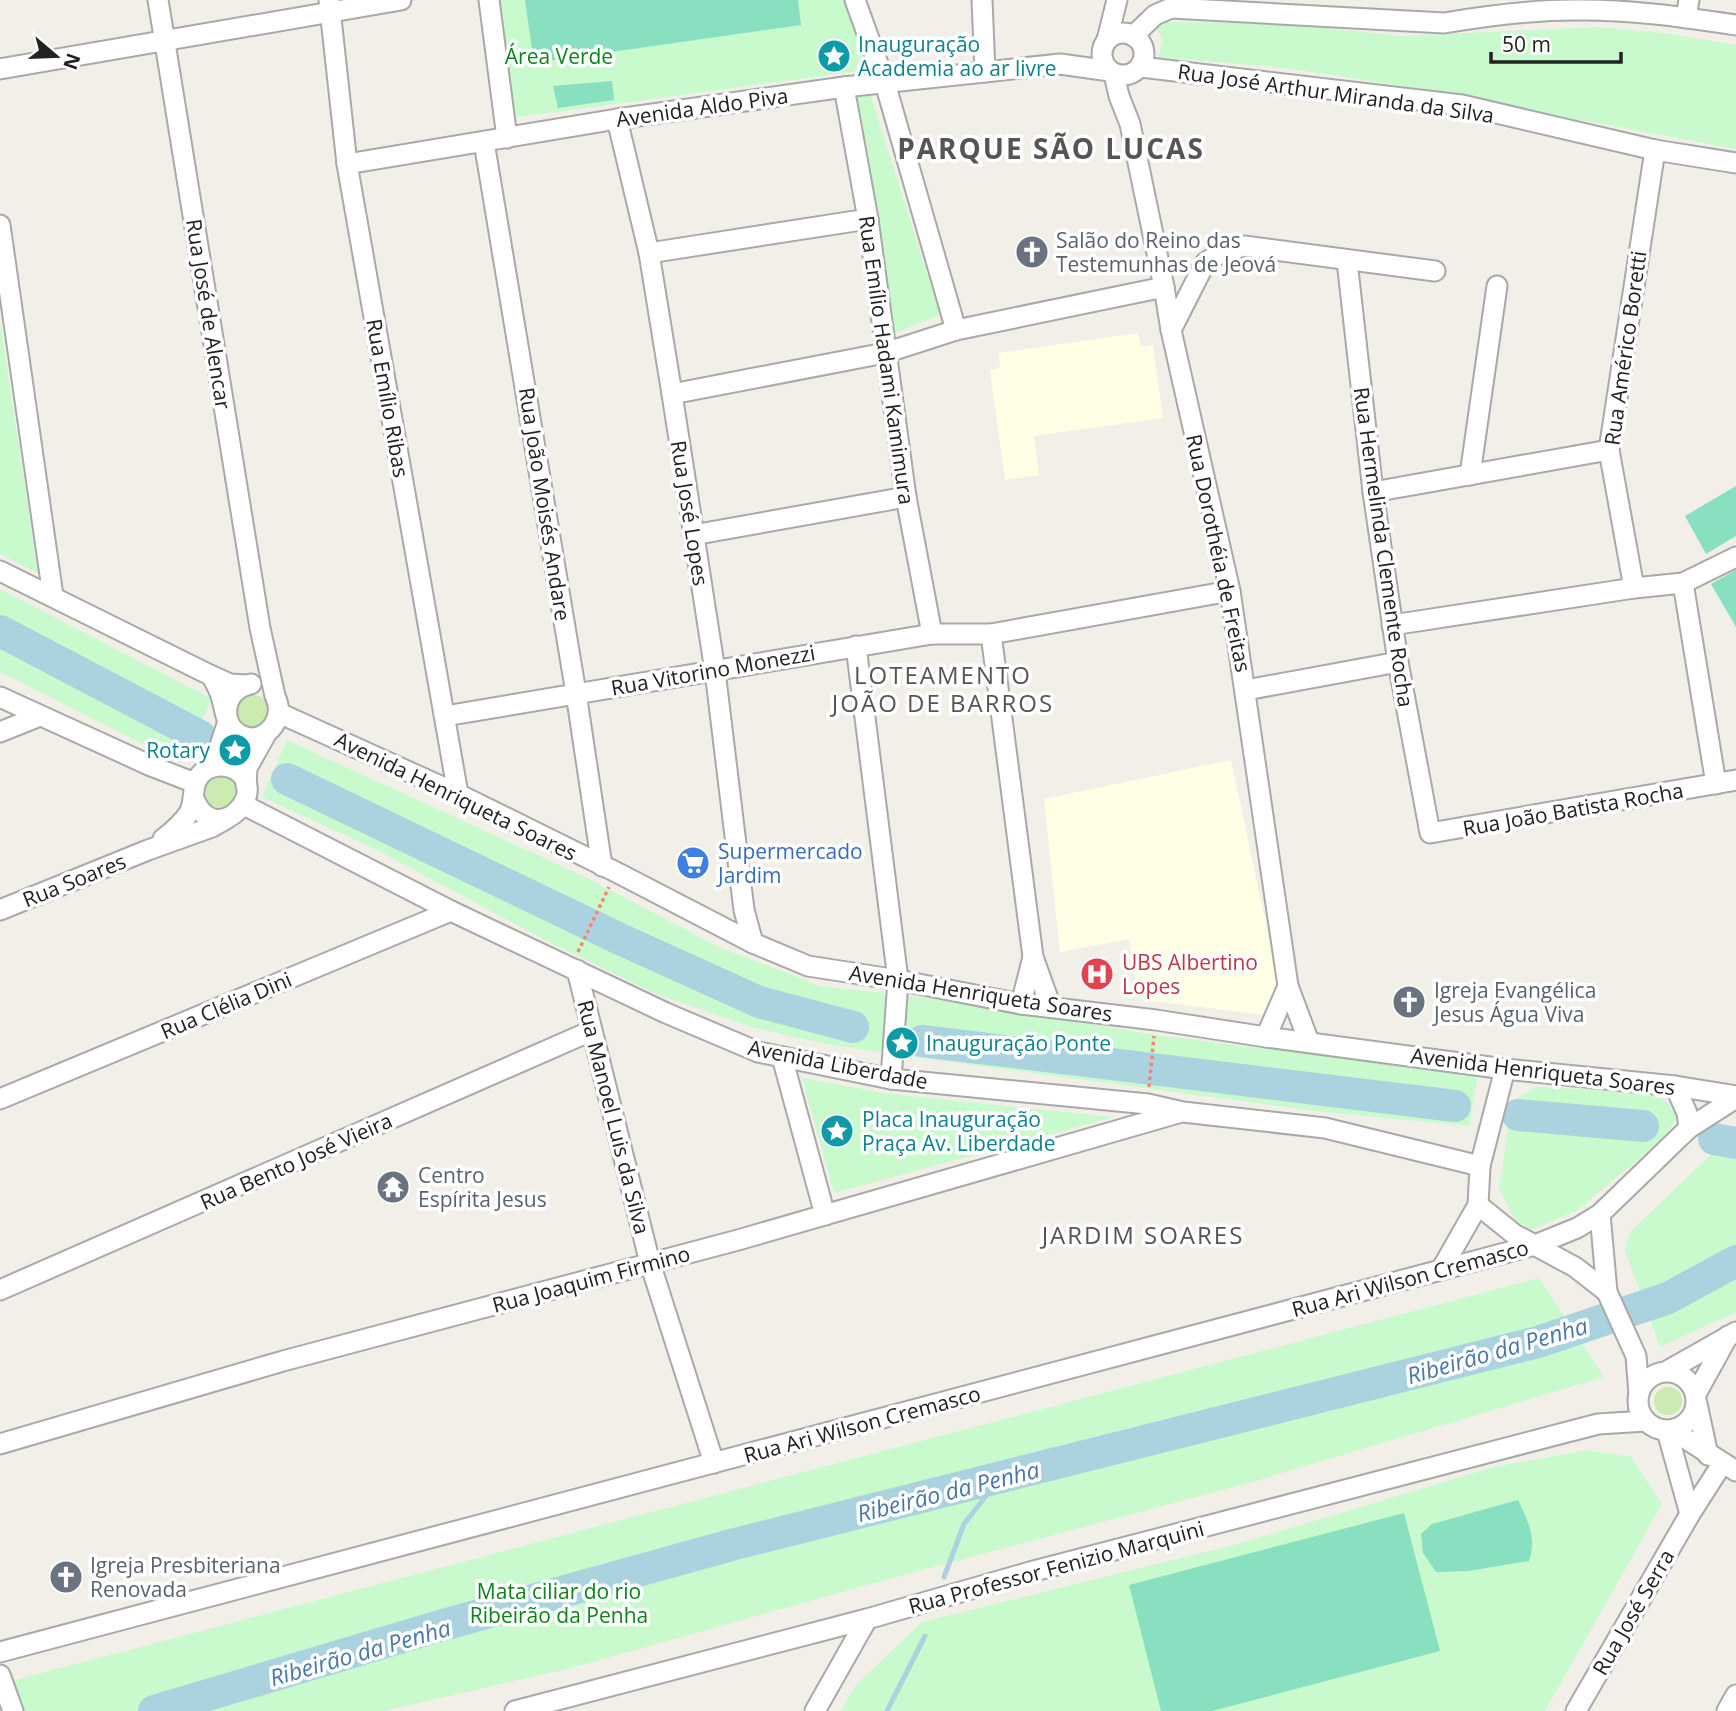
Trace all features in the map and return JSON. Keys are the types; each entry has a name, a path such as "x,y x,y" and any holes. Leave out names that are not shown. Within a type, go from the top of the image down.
{"street":[{"name":"Rua José de Alencar","path":"158,0 260,628 277,705"},
{"path":"0,69 165,41 330,6 401,0"},
{"path":"489,0 507,138"},
{"path":"855,0 885,83 956,330"},
{"path":"982,0 985,72"},
{"path":"1117,0 1102,59 1124,72 1145,53 1143,45 1133,35 1127,0"},
{"name":"Rua Emílio Ribas","path":"330,6 346,164 458,794"},
{"path":"1133,35 1155,15 1171,8 1288,6 1444,23 1478,9 1687,9 1736,25"},
{"path":"1105,42 1119,33 1133,35"},
{"name":"Avenida Aldo Piva","path":"1060,64 1105,42"},
{"name":"Avenida Aldo Piva","path":"346,164 617,119 844,87 1060,64 1124,72"},
{"name":"Rua Dorothéia de Freitas","path":"1124,72 1119,96 1130,124 1171,330 1230,591 1288,986 1309,1042"},
{"name":"Rua José Arthur Miranda da Silva","path":"1124,72 1462,105 1655,150 1736,163"},
{"name":"Rua Emílio Hadami Kamimura","path":"844,87 868,219 906,497 932,634"},
{"name":"Rua José Lopes","path":"617,119 649,253 673,394 715,671 744,910 753,943"},
{"name":"Rua João Moisés Andare","path":"484,142 576,693 609,869"},
{"name":"Rua Américo Boretti","path":"1634,587 1608,450 1655,150"},
{"path":"649,253 868,219"},
{"path":"0,225 5,288 53,596"},
{"path":"1171,330 1205,263 1222,252 1244,246 1435,271"},
{"name":"Rua Hermelinda Clemente Rocha","path":"1347,261 1373,492 1392,625 1430,833"},
{"path":"1470,475 1497,286"},
{"path":"673,394 885,353 956,330 1164,287"},
{"path":"1373,492 1608,450"},
{"path":"693,535 906,497"},
{"path":"1392,625 1634,587 1683,583 1736,557"},
{"path":"0,571 230,684 262,685 277,705 277,722 266,734 247,768 245,796 233,816 212,827 148,850"},
{"path":"1683,583 1716,785"},
{"name":"Rua Vitorino Monezzi","path":"445,716 932,634 991,634 1230,591"},
{"path":"248,684 260,628"},
{"path":"991,634 1032,957 1051,1007"},
{"path":"856,646 898,980 891,1079"},
{"path":"1246,690 1398,662"},
{"path":"212,676 221,694 227,719 235,731 242,735 258,737 266,734"},
{"path":"148,850 178,828 190,812 199,775 209,768 217,755 227,719 228,701 238,688 248,684"},
{"path":"0,697 151,766 194,791 202,813 209,817 226,819"},
{"name":"Avenida Henriqueta Soares","path":"277,705 609,869 724,929 808,966 1021,1004 1156,1020 1505,1069 1675,1086 1736,1097"},
{"path":"0,732 40,716"},
{"path":"209,768 230,767 237,772 245,796"},
{"name":"Rua João Batista Rocha","path":"1430,833 1736,780"},
{"name":"Avenida Liberdade","path":"245,796 451,911 666,1013 758,1052 891,1079 1148,1104 1182,1112 1325,1128 1480,1166"},
{"name":"Rua Soares","path":"0,910 148,850"},
{"path":"724,929 744,910"},
{"name":"Rua Clélia Dini","path":"0,1100 451,911"},
{"path":"1021,1004 1032,957"},
{"name":"Rua Manoel Luis da Silva","path":"574,968 650,1263 714,1463"},
{"path":"1266,1037 1288,986"},
{"name":"Rua Bento José Vieira","path":"0,1290 591,1031"},
{"path":"782,1057 825,1215"},
{"path":"1441,1270 1478,1205 1480,1166 1505,1069"},
{"path":"1675,1086 1687,1113 1689,1128"},
{"name":"Rua Ari Wilson Cremasco","path":"0,1652 1535,1245 1577,1228 1600,1214 1689,1128 1736,1097"},
{"name":"Rua Joaquim Firmino","path":"0,1444 283,1361 825,1215 1182,1112"},
{"path":"1478,1205 1498,1223 1575,1267 1609,1296"},
{"path":"1600,1214 1609,1296 1634,1351 1640,1413 1653,1427 1669,1431 1722,1463"},
{"path":"1598,1424 1639,1395 1642,1385 1732,1334"},
{"path":"1669,1431 1689,1421 1696,1399 1732,1334"},
{"path":"1634,1351 1663,1372 1686,1378 1722,1463"},
{"path":"1598,1424 1646,1421"},
{"name":"Rua Professor Fenizio Marquini","path":"514,1711 867,1619 1030,1572 1598,1424"},
{"path":"1669,1431 1690,1514"},
{"name":"Rua José Serra","path":"1576,1711 1722,1463"},
{"path":"815,1711 867,1619"},
{"path":"0,1675 13,1711"},
{"path":"1727,1711 1736,1695"}],"path":[{"path":"574,968 609,869"},
{"path":"1149,1079 1153,1050"}],"shaded area":[{"path":"1138,333 1141,347 1153,345 1163,418 1034,436 1039,475 1005,480 990,370 1000,368 999,353"},
{"path":"1231,760 1280,990 1275,1007 1263,1015 1139,999 1129,939 1060,952 1044,799"}],"green space":[{"name":"Área Verde","path":"496,0 854,0 881,68 512,118"},
{"path":"525,0 798,0 801,25 534,63"},
{"path":"1153,22 1274,23 1402,36 1598,27 1663,33 1736,45 1736,149 1456,94 1285,68 1158,57 1163,40"},
{"path":"612,81 614,100 558,108 553,86"},
{"path":"868,87 940,315 895,333 856,91"},
{"path":"0,321 38,573 0,554"},
{"path":"1736,486 1736,536 1706,554 1685,516"},
{"path":"1736,570 1736,627 1711,584"},
{"path":"0,589 212,699 181,763 0,672"},
{"path":"253,695 264,700 269,711 264,722 253,727 242,722 237,711 242,700"},
{"path":"287,740 585,877 719,947 820,986 963,1002 1149,1034 1478,1076 1469,1126 1332,1113 958,1063 831,1045 755,1028 656,994 547,941 377,850 262,797"},
{"path":"220,776 232,780 236,792 232,804 220,808 208,804 204,792 208,780"},
{"path":"802,1078 890,1094 1114,1117 834,1193"},
{"path":"1535,1087 1636,1091 1666,1101 1678,1117 1663,1138 1578,1210 1531,1230 1515,1219 1499,1189 1512,1102"},
{"path":"1736,1131 1736,1312 1660,1347 1625,1250 1630,1232"},
{"name":"Mata ciliar do rio Ribeirão da Penha","path":"1539,1278 1604,1377 1245,1484 885,1580 571,1668 384,1711 0,1711 0,1684"},
{"path":"1668,1387 1678,1391 1682,1401 1678,1411 1668,1415 1658,1411 1654,1401 1658,1391"},
{"path":"1587,1450 1631,1457 1662,1504 1545,1711 841,1711 856,1685 922,1622 1234,1545 1494,1467"},
{"path":"1518,1500 1532,1537 1529,1561 1468,1571 1436,1572 1423,1553 1421,1534 1432,1524"},
{"path":"1404,1513 1440,1651 1212,1711 1161,1711 1129,1585"}],"waterway":[{"path":"0,631 200,736"},
{"path":"287,779 620,939 759,1002 853,1027"},
{"path":"922,1041 1455,1106"},
{"path":"1518,1115 1643,1126"},
{"path":"1714,1139 1736,1143"},
{"name":"Ribeirão da Penha","path":"154,1711 443,1625 735,1544 1538,1342 1668,1298 1736,1261"},
{"path":"944,1577 964,1524 999,1479"},
{"path":"887,1711 925,1636"}],"place":[{"name":"Inauguração Academia ao ar livre","path":"834,56"},
{"name":"Salão do Reino das Testemunhas de Jeová","path":"1032,252"},
{"name":"Rotary","path":"235,750"},
{"name":"Supermercado Jardim","path":"693,863"},
{"name":"UBS Albertino Lopes","path":"1097,974"},
{"name":"Igreja Evangélica Jesus Água Viva","path":"1409,1002"},
{"name":"Inauguração Ponte","path":"902,1043"},
{"name":"Placa Inauguração Praça Av. Liberdade","path":"837,1131"},
{"name":"Centro Espírita Jesus","path":"393,1187"},
{"name":"Igreja Presbiteriana Renovada","path":"66,1577"}],"district":[{"name":"PARQUE SÃO LUCAS","path":"1051,148"},
{"name":"LOTEAMENTO JOÃO DE BARROS","path":"943,688"},
{"name":"JARDIM SOARES","path":"1143,1234"}]}
